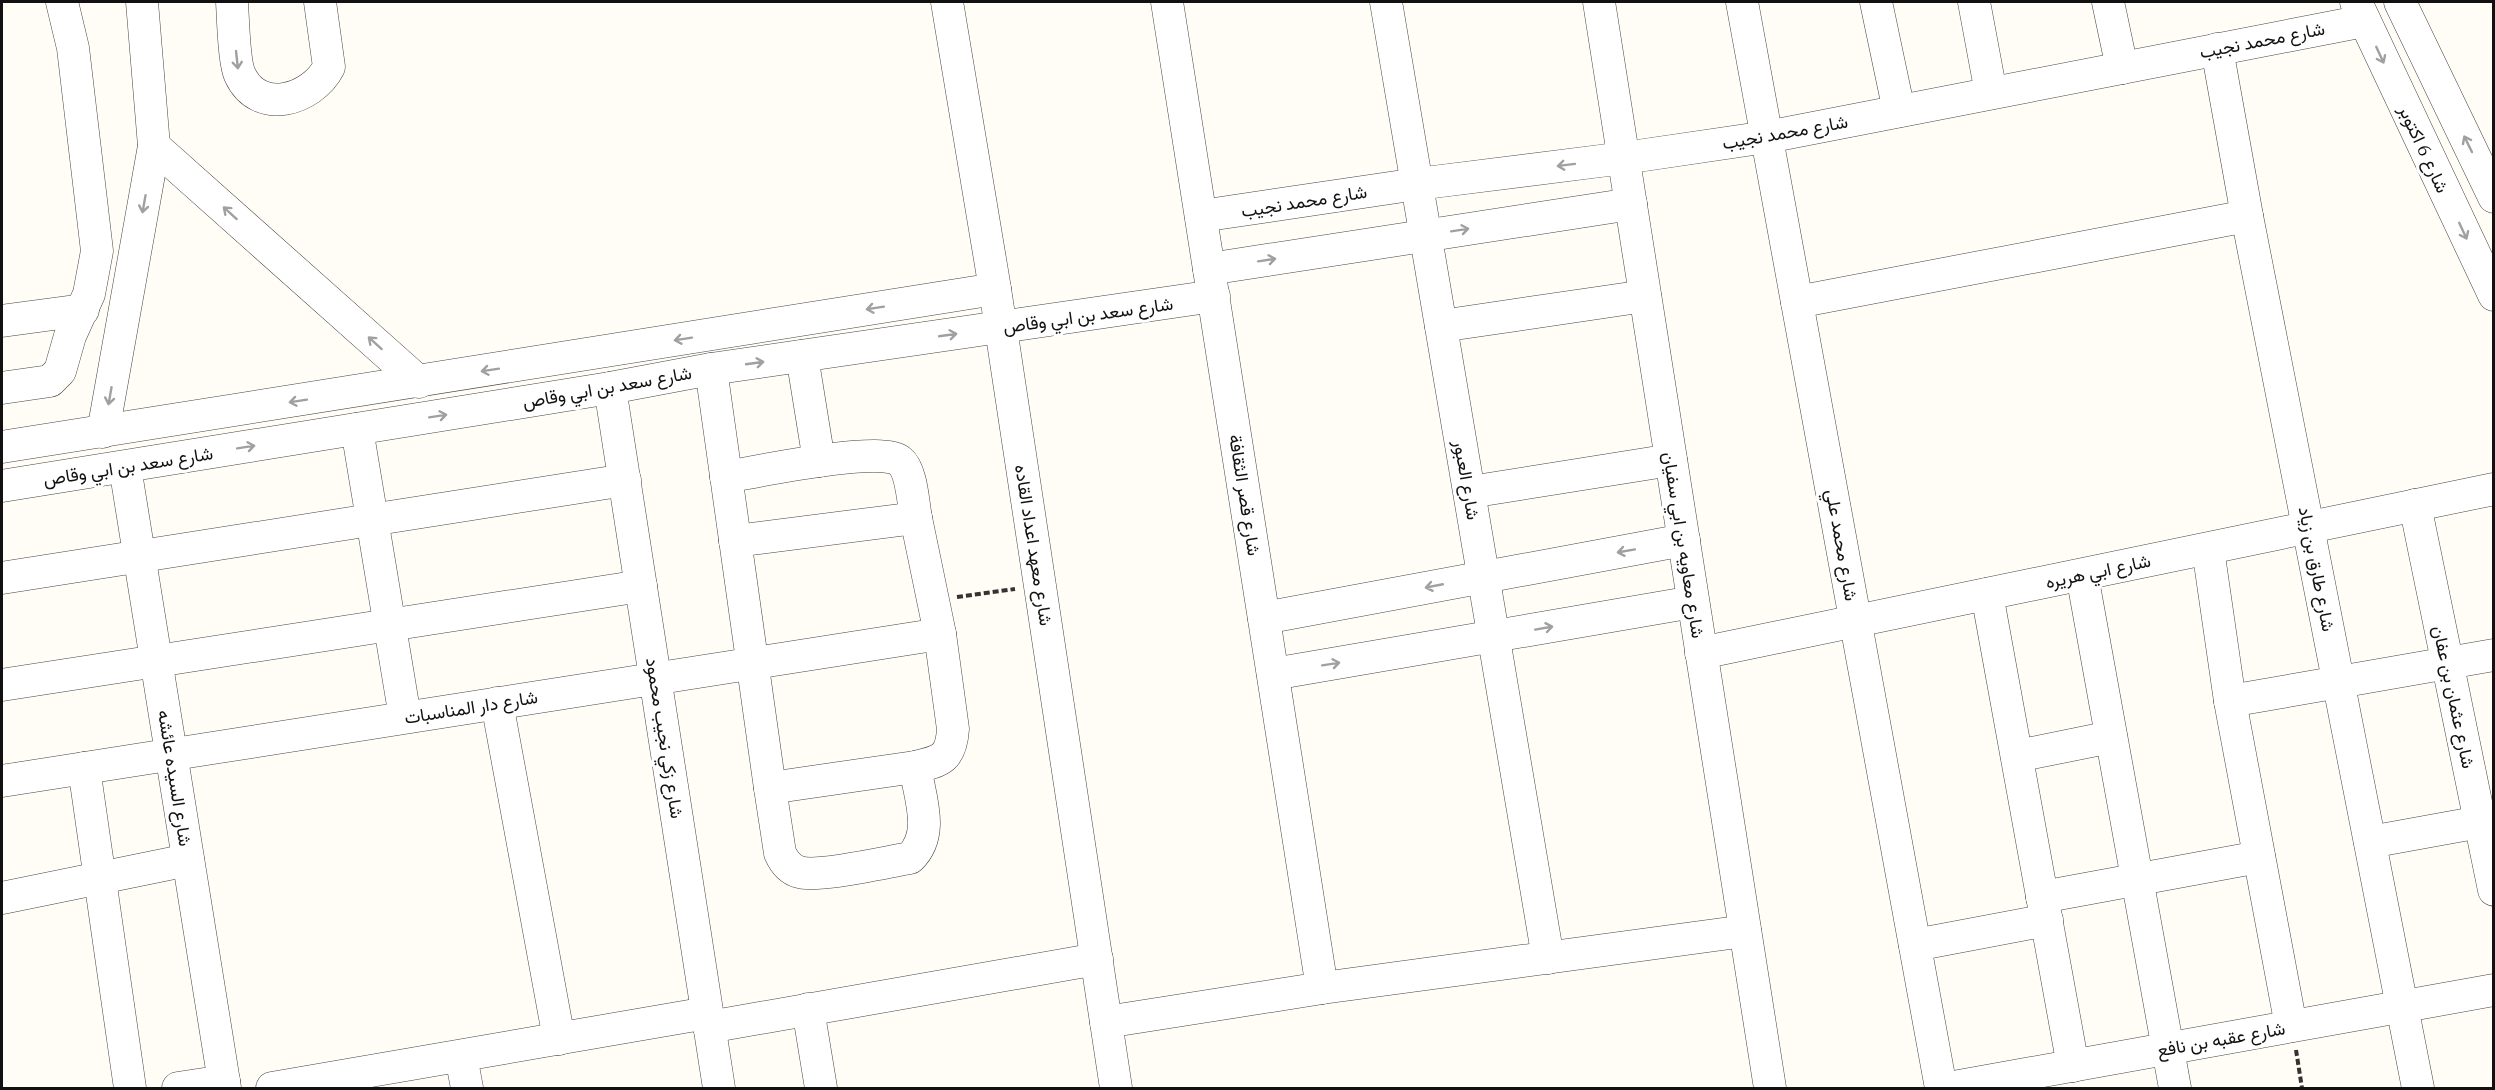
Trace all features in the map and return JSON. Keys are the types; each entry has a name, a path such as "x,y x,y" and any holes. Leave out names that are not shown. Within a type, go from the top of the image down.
{"street":[{"path":"2,388 50,381 56,376 63,365 70,336 83,310 93,278 97,251 73,48 62,2"},
{"path":"103,432 154,146 142,2"},
{"path":"232,2 239,74 254,91 276,99 298,97 316,86 329,67 320,2"},
{"name":"شارع معهد اعداد القاده","path":"947,2 995,289 1116,1089"},
{"name":"شارع قصر الثقافة","path":"1167,2 1322,988"},
{"name":"شارع العبور","path":"1386,2 1548,958"},
{"name":"شارع معاويه بن ابي سفيان","path":"1599,2 1770,1089"},
{"name":"شارع محمد علي","path":"1742,2 1941,1089"},
{"path":"1876,2 1899,111"},
{"path":"1974,2 1991,93"},
{"path":"2108,2 2122,68"},
{"path":"2400,2 2493,197"},
{"name":"شارع محمد نجيب","path":"1201,216 1417,184 1767,137 2217,49 2360,11"},
{"name":"شارع 6 اكتوبر","path":"2360,11 2493,296"},
{"name":"شارع طارق بن زياد","path":"2217,49 2247,216 2418,1089"},
{"path":"154,146 419,382"},
{"path":"1212,283 1426,236 1631,204"},
{"path":"1797,302 2247,216"},
{"name":"شارع سعد بن ابي وقاص","path":"2,486 610,388 711,369 1000,328 1212,283"},
{"name":"شارع سعد بن ابي وقاص","path":"2,447 995,289"},
{"path":"1441,326 1645,296"},
{"path":"2,321 83,310"},
{"path":"802,356 819,461"},
{"path":"711,369 780,853 791,868 808,874 910,858 924,840 925,827 915,767"},
{"name":"شارع زكي نجيب محمود","path":"610,388 719,1089"},
{"path":"357,429 405,717"},
{"path":"726,477 819,461 877,454 899,460 906,468 940,633 952,729 952,744 945,757 937,762 915,767 770,788"},
{"path":"1470,492 1671,460"},
{"name":"شارع السيده عائشه","path":"125,467 225,1085"},
{"path":"2,578 624,480"},
{"name":"شارع ابي هريره","path":"1701,653 2493,489"},
{"name":"شارع عثمان بن عفان","path":"2415,505 2493,890"},
{"path":"735,541 916,518"},
{"path":"1264,618 1684,540"},
{"path":"2208,549 2230,701 2291,1026"},
{"path":"2082,575 2175,1089"},
{"path":"2,685 641,586"},
{"path":"1987,594 2045,908 2059,1075"},
{"path":"1273,674 1693,602"},
{"name":"شارع دار المناسبات","path":"2,781 940,633"},
{"path":"2230,701 2493,655"},
{"path":"497,703 559,1039"},
{"path":"2017,756 2111,737"},
{"path":"84,768 130,1089"},
{"path":"2370,842 2480,822"},
{"path":"1915,945 2137,880 2259,857"},
{"path":"2,898 188,860"},
{"path":"1106,1022 1322,988 1745,931"},
{"path":"272,1089 559,1039 808,1009 1096,959"},
{"name":"شارع عقبه بن نافع","path":"1948,1089 2059,1075 2168,1049 2493,990"},
{"path":"808,1009 821,1089"},
{"path":"461,1056 467,1089"},
{"path":"178,1089 225,1085"}],"path":[{"path":"933,601 1040,585"},
{"path":"2291,1026 2302,1089"}]}
